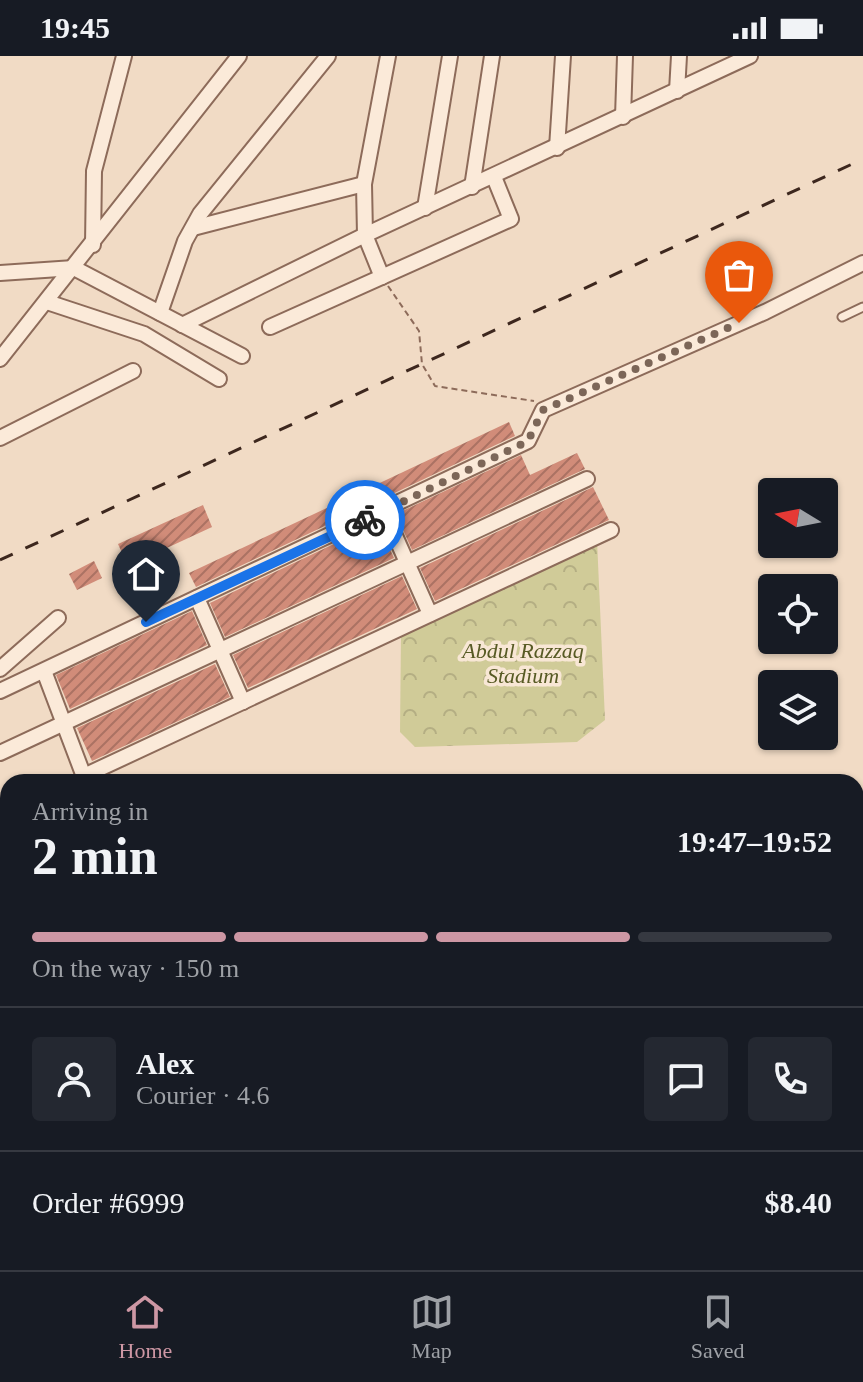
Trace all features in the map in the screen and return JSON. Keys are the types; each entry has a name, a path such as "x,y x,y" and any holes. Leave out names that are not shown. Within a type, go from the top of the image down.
{"street":[{"path":"93,246 94,171 124,56"},
{"path":"0,359 93,246 239,56"},
{"path":"160,313 193,228 328,56"},
{"path":"382,277 365,235 364,184 388,56"},
{"path":"425,208 450,56"},
{"path":"472,187 492,56"},
{"path":"557,148 563,56"},
{"path":"623,117 625,56"},
{"path":"677,91 679,56"},
{"path":"182,325 365,235 623,117 743,57"},
{"path":"270,327 511,219 494,177"},
{"path":"193,228 364,184"},
{"path":"0,691 528,441 543,410 765,312 863,263"},
{"path":"0,273 74,268 242,356"},
{"path":"47,302 144,334 219,379"},
{"path":"0,438 133,371"},
{"path":"0,753 587,479"},
{"path":"384,511 430,614"},
{"path":"96,774 611,530"},
{"path":"197,598 243,702"},
{"path":"0,669 58,618"},
{"path":"44,671 84,774"}],"lane":[{"path":"842,317 863,307"}],"path":[{"path":"382,277 419,331 422,364 435,386 535,401 543,410"}],"green space":[{"name":"Abdul Razzaq Stadium","path":"597,540 605,720 577,742 415,747 400,732 401,633"}],"building":[{"path":"509,422 515,436 196,587 189,573"},
{"path":"577,453 585,469 412,550 396,514 521,455 530,475"},
{"path":"593,487 609,520 435,601 420,568"},
{"path":"203,505 212,527 128,566 118,544"},
{"path":"378,523 394,558 225,637 210,603"},
{"path":"94,561 102,578 77,590 69,574"},
{"path":"402,576 417,609 248,688 233,655"},
{"path":"192,611 207,645 70,709 56,675"},
{"path":"215,664 230,697 92,761 77,728"}],"railway":[{"path":"0,560 863,159"}],"way so far":[{"path":"365,520 528,441 543,410 609,378 739,323"}],"route":[{"path":"146,622 365,520"}]}
